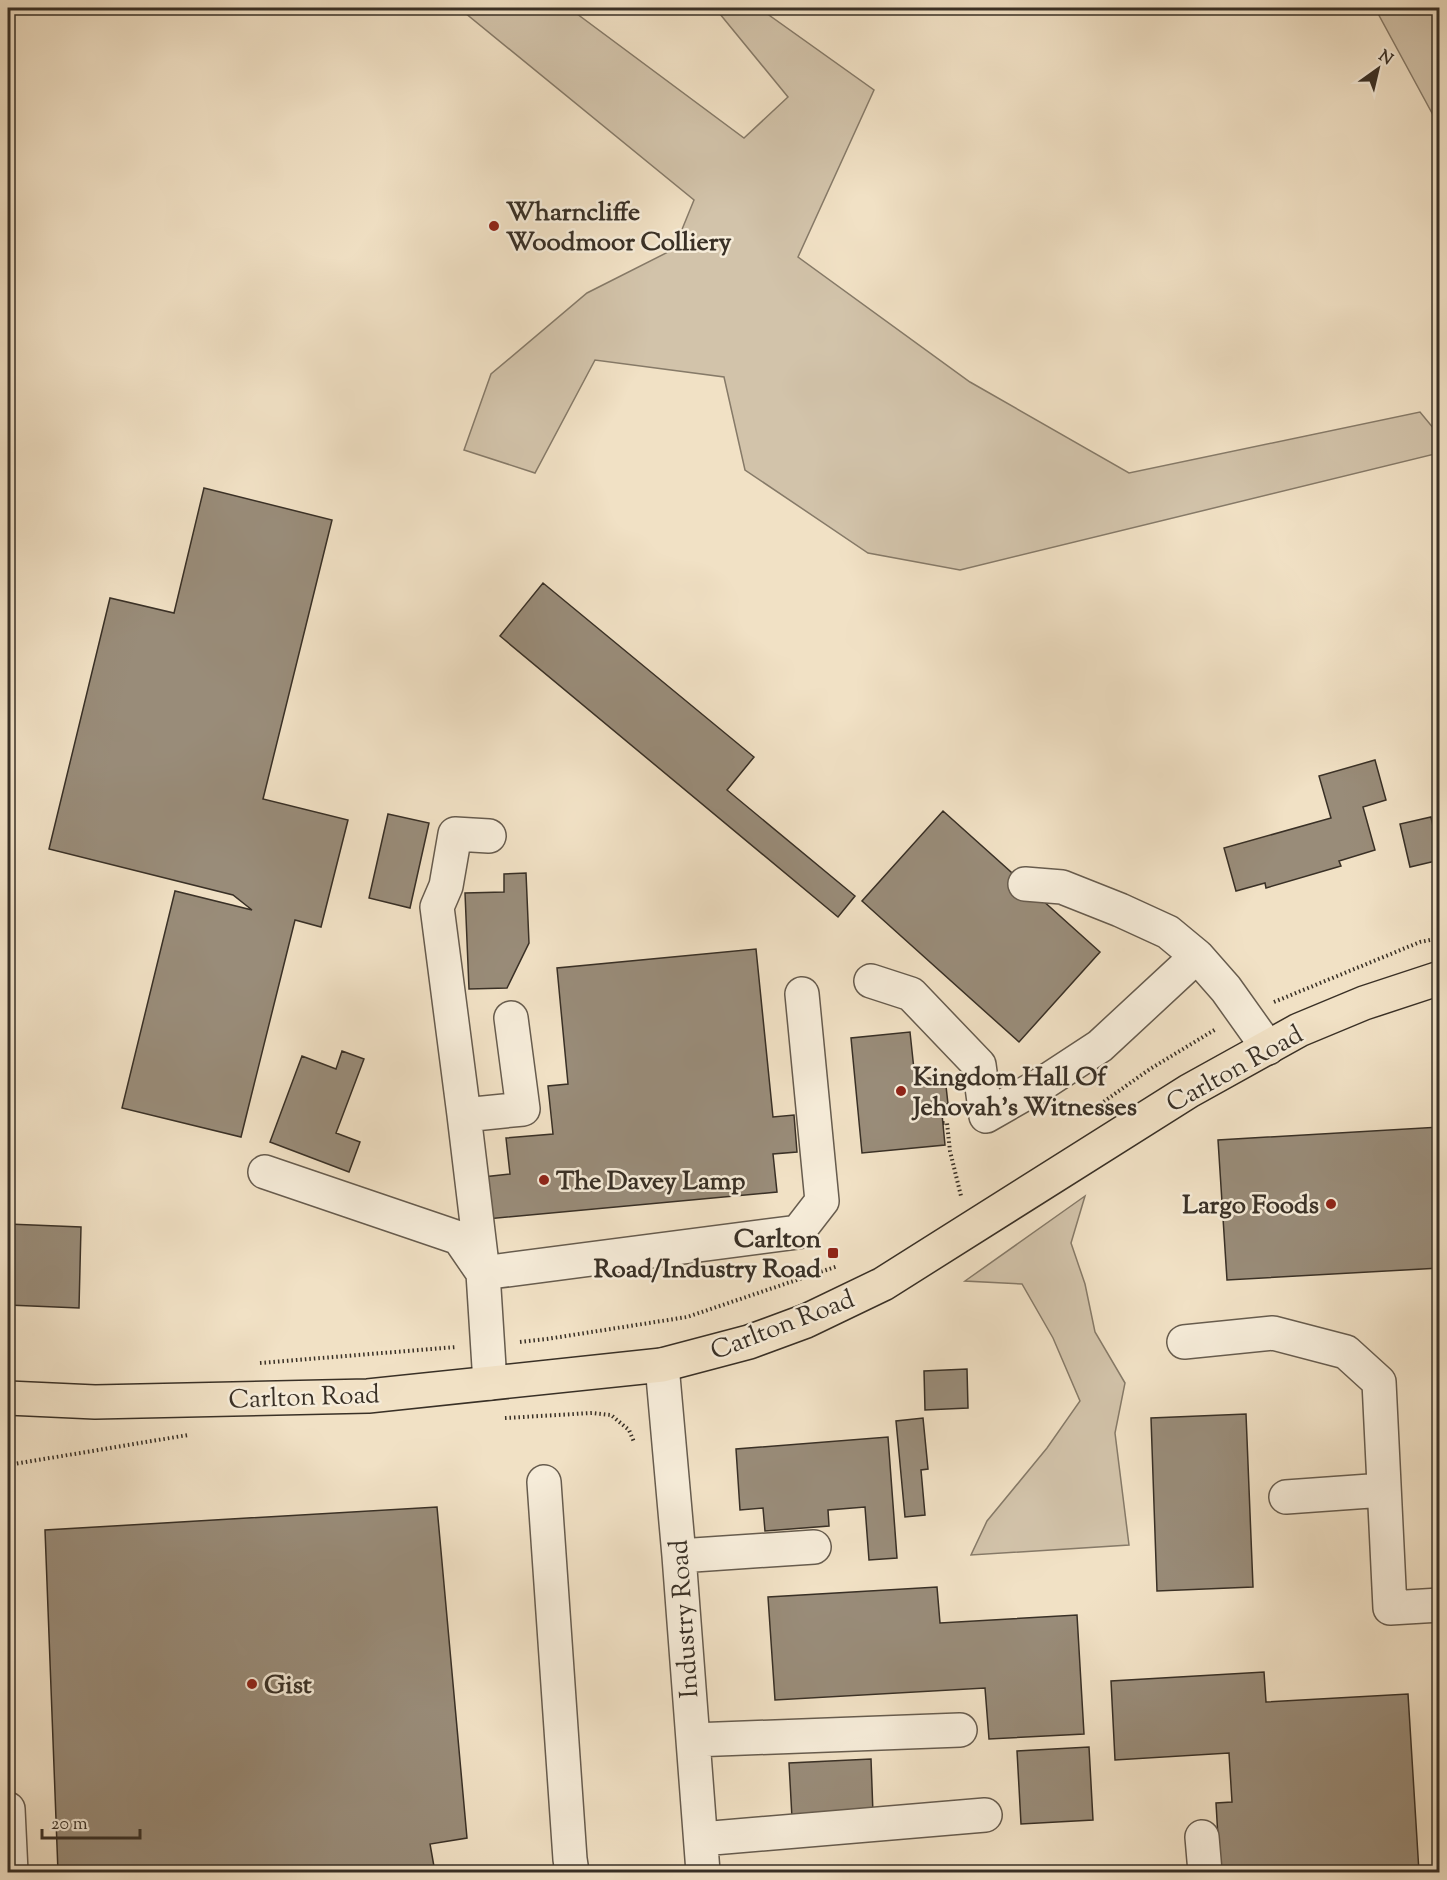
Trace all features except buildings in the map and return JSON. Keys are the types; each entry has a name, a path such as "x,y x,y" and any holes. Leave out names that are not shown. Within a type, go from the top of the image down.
{"main road":[{"name":"Carlton Road","path":"8,1398 95,1402 368,1396 662,1365 749,1342 806,1321 883,1284 1189,1091 1299,1030 1364,1004 1440,978"}],"street":[{"path":"489,836 455,834 447,886 437,907 483,1273 490,1383"},
{"path":"1025,884 1062,887 1168,932 1197,956 1226,989 1268,1047"},
{"path":"871,981 911,994 979,1065 986,1116 1042,1084 1100,1046 1197,956"},
{"path":"483,1273 798,1232 822,1201 802,994"},
{"path":"464,1115 523,1109 511,1018"},
{"path":"265,1172 459,1238 483,1273"},
{"path":"1184,1342 1274,1333 1346,1352 1379,1382 1390,1608 1440,1605"},
{"name":"Industry Road","path":"662,1365 703,1872"},
{"path":"544,1482 572,1872"},
{"path":"1286,1497 1384,1490"},
{"path":"679,1556 814,1547"},
{"path":"693,1740 960,1730"},
{"path":"8,1809 11,1872"},
{"path":"700,1839 985,1815"},
{"path":"1202,1838 1204,1872"}],"path":[{"path":"943,1123 947,1123 950,1151 970,1229"},
{"path":"496,1418 592,1413 610,1415 629,1430 637,1451"},
{"path":"22,1430 11,1430 8,1466 198,1432 174,1431"}],"shaded area":[{"path":"459,8 569,8 744,138 788,97 715,8 759,8 874,90 798,257 970,382 1129,473 1420,412 1439,435 1439,453 960,570 868,553 745,470 724,377 595,360 535,473 464,450 491,374 587,293 674,249 694,200"},
{"path":"1375,8 1439,8 1439,126"},
{"path":"1085,1196 1071,1243 1085,1284 1095,1332 1125,1383 1115,1433 1129,1545 971,1555 987,1521 1047,1448 1080,1401 1053,1338 1022,1284 965,1281"}],"place":[{"name":"Wharncliffe Woodmoor Colliery","path":"494,226"},
{"name":"Kingdom Hall Of Jehovah's Witnesses","path":"901,1091"},
{"name":"The Davey Lamp","path":"544,1180"},
{"name":"Largo Foods","path":"1331,1204"},
{"name":"Carlton Road/Industry Road","path":"833,1253"},
{"name":"Gist","path":"252,1684"}]}
